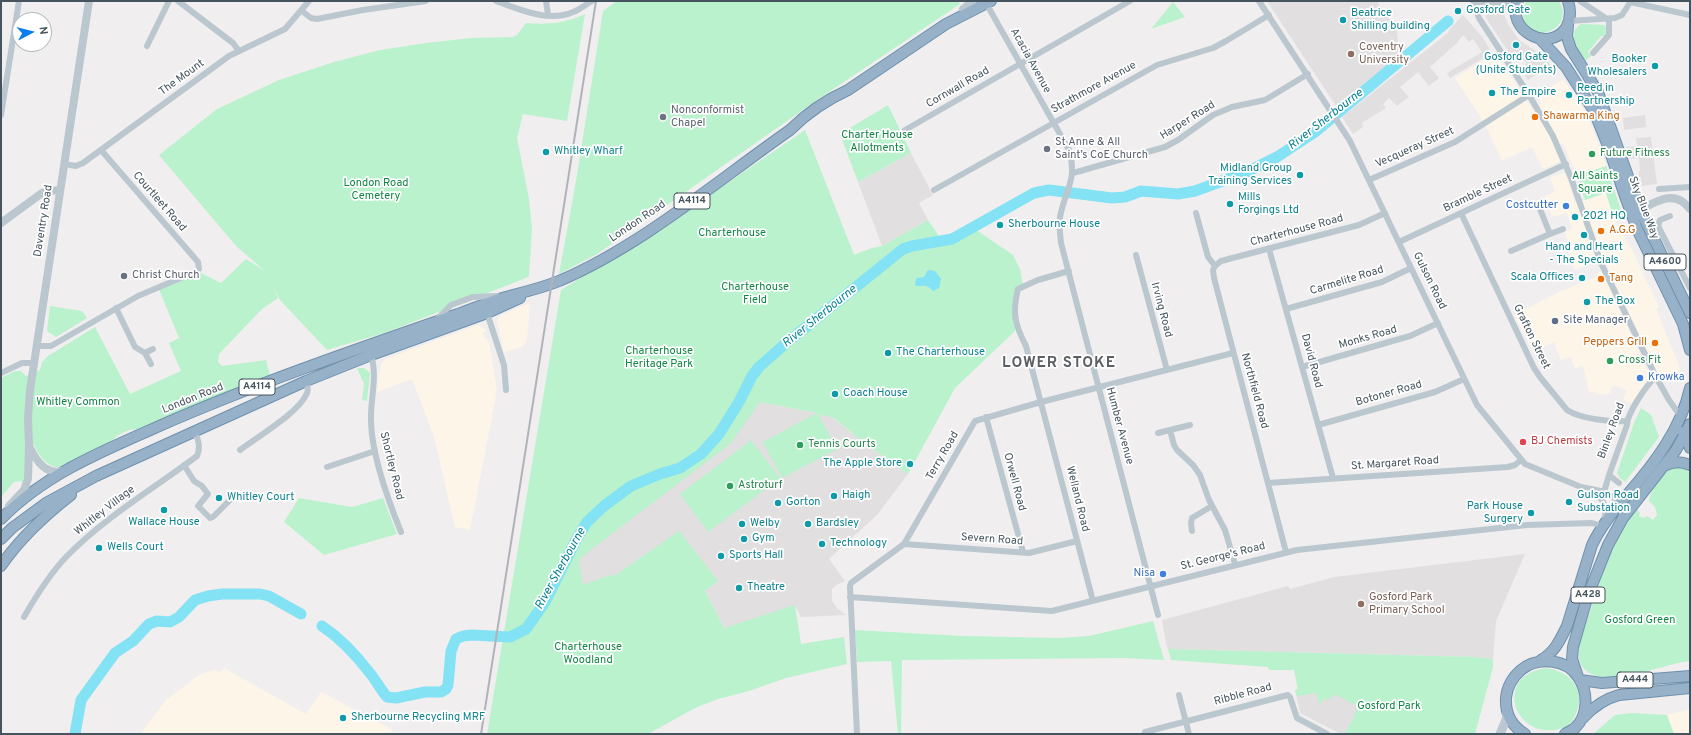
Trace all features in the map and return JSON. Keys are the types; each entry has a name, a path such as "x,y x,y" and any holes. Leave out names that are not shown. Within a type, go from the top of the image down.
{"highway":[{"path":"1515,11 1518,1"},
{"name":"A4600","path":"1568,1 1570,8 1568,23"},
{"name":"London Road","path":"946,24 963,9 985,2"},
{"name":"London Road","path":"1,519 24,497 64,471 110,447 184,415 248,390 433,323 512,296 530,292 602,261 656,226 790,130 806,124 827,110 848,90 946,24 985,2"},
{"name":"A4600","path":"1515,11 1522,28 1527,33 1540,40"},
{"path":"1540,40 1548,40 1557,37 1563,32 1568,23"},
{"name":"Sky Blue Way","path":"1568,23 1567,37 1571,49 1598,92 1640,210 1690,313"},
{"name":"Sky Blue Way","path":"1540,40 1569,71 1594,111 1608,146 1637,230 1682,324 1690,350"},
{"path":"1640,210 1638,219 1652,252 1656,268"},
{"name":"London Road","path":"1,538 46,503 96,476 306,381 371,355 487,313 514,302 530,292"},
{"path":"1690,388 1681,417 1688,430 1690,448"},
{"name":"A428","path":"1541,660 1551,653 1561,639 1567,626 1592,545 1604,524 1669,439 1681,417"},
{"name":"A428","path":"1579,678 1572,659 1573,647 1577,630 1600,563 1623,518 1663,467 1688,430"},
{"path":"1663,467 1681,461 1690,465"},
{"name":"London Road","path":"1,566 19,542 39,521 96,476"},
{"path":"1525,734 1514,726 1507,712 1506,700 1510,684 1516,675 1524,667 1541,660 1556,663 1568,668 1579,678 1584,694 1585,708 1575,728 1565,734"},
{"name":"A444","path":"1579,678 1602,683 1690,676"},
{"name":"A444","path":"1579,722 1594,707 1609,697 1690,688"}],"main road":[{"path":"1500,734 1506,720 1507,712"}],"street":[{"path":"1,115 19,1"},
{"name":"Daventry Road","path":"1,513 26,487 29,470 28,418 36,346 89,1"},
{"path":"147,46 169,1"},
{"path":"178,1 233,43 238,51"},
{"name":"The Mount","path":"64,164 80,165 238,51 285,29 309,1"},
{"path":"302,11 311,18 317,19 363,10 426,1"},
{"path":"496,1 524,11 548,15 573,12 592,1"},
{"path":"546,1 548,15"},
{"path":"963,9 973,1"},
{"name":"Cornwall Road","path":"905,130 1130,1"},
{"name":"Gulson Road","path":"1259,1 1308,74 1350,141 1477,405 1520,460 1525,464 1581,487 1604,492 1615,498 1623,499"},
{"path":"1473,1 1479,18 1529,95 1553,136 1566,164 1601,263 1656,377 1681,417"},
{"path":"1477,1 1485,1"},
{"path":"1490,1 1506,4 1515,11"},
{"path":"1580,1 1608,19"},
{"name":"Acacia Avenue","path":"985,2 1069,150 1073,165 1073,173"},
{"path":"1568,23 1608,19 1622,15 1630,2 1690,15"},
{"name":"Strathmore Avenue","path":"934,190 1157,65 1213,48 1269,16"},
{"path":"1593,54 1609,35 1608,19"},
{"name":"Harper Road","path":"1073,173 1165,147 1220,112 1232,107 1265,100 1308,74"},
{"name":"Vecqueray Street","path":"1369,180 1455,142 1529,95"},
{"name":"Courtleet Road","path":"101,150 198,262 199,269 198,271 165,284 116,308"},
{"name":"Bramble Street","path":"1399,242 1566,164"},
{"name":"Humber Avenue","path":"1073,173 1061,216 1060,230 1069,271 1158,615"},
{"path":"1659,189 1690,187"},
{"path":"1,223 42,194 52,190 60,190"},
{"path":"1640,210 1659,200 1671,198 1686,204 1690,209"},
{"path":"1538,204 1550,234"},
{"name":"Northfield Road","path":"1196,213 1208,257 1215,266 1213,270 1214,278 1286,552"},
{"name":"Charterhouse Road","path":"1215,266 1221,261 1359,225 1385,213"},
{"name":"Grafton Street","path":"1461,213 1540,377 1567,410 1586,417 1626,421"},
{"path":"1670,216 1660,220 1658,226 1690,288"},
{"path":"1511,251 1563,230"},
{"name":"David Road","path":"1269,249 1333,478"},
{"name":"Irving Road","path":"1136,255 1167,370"},
{"name":"Carmelite Road","path":"1286,309 1382,282 1411,268"},
{"name":"Welland Road","path":"1069,271 1038,280 1018,289 1014,307 1016,324 1026,346 1093,601"},
{"path":"36,346 51,346 116,308 135,347 145,353 152,364"},
{"path":"487,313 503,361 506,390"},
{"name":"Monks Road","path":"1302,367 1410,336 1438,323"},
{"path":"145,353 153,349"},
{"name":"Terry Road","path":"857,734 850,597 851,583 904,544 976,420 1233,353"},
{"name":"Shortley Road","path":"371,355 375,369 371,412 375,452 388,496 401,532"},
{"path":"1,373 22,363 34,363"},
{"name":"Binley Road","path":"1604,492 1626,421 1636,402 1656,377"},
{"name":"Botoner Road","path":"1318,425 1434,392 1464,379"},
{"path":"240,450 290,414 307,394 308,389 306,381"},
{"name":"Orwell Road","path":"986,417 1023,552"},
{"path":"1158,433 1190,425"},
{"path":"1170,430 1177,450 1193,464 1200,475 1212,506 1225,530 1235,564"},
{"name":"Whitley Village","path":"24,617 52,574 81,543 110,518 197,456 199,444 195,431"},
{"name":"Daventry Road","path":"29,446 36,460 44,468 54,472 64,471"},
{"path":"327,467 375,452"},
{"name":"St. Margaret Road","path":"1268,483 1508,467 1515,465 1520,460"},
{"path":"184,465 194,481 202,486 208,494 198,506 210,518 213,517 230,500"},
{"name":"Binley Road","path":"1609,475 1619,483"},
{"path":"1581,487 1602,498 1605,505 1604,524"},
{"path":"1623,499 1623,518"},
{"path":"1192,531 1190,523 1192,518 1212,506"},
{"name":"St. George's Road","path":"850,597 1052,611 1286,552 1527,525 1604,524"},
{"name":"Severn Road","path":"904,544 1029,553 1077,541"},
{"path":"1179,695 1189,734"},
{"name":"Ribble Road","path":"1145,732 1186,720 1288,695 1297,718 1327,734"}],"shaded area":[{"name":"Coventry University","path":"1267,1 1380,1 1378,3 1397,30 1398,41 1404,52 1336,106"},
{"name":"Gosford Gate (Unite Students)","path":"1491,5 1503,11 1508,24 1519,40 1539,53 1551,65 1528,80 1520,68 1527,63 1508,51 1486,18 1485,8"},
{"name":"Coventry University","path":"1463,15 1483,38 1492,53 1450,78 1447,73 1482,52 1473,39 1469,42 1463,35 1457,43 1430,67 1439,78 1429,86 1418,72 1400,87 1409,97 1397,106 1389,98 1383,104 1386,108 1362,123 1363,127 1353,134 1342,117 1449,32 1448,31"},
{"path":"1495,53 1534,111 1541,103 1537,96 1563,79 1583,108 1606,166 1577,176 1563,143 1554,147 1561,161 1543,169 1532,147 1502,161 1485,124 1455,78"},
{"path":"1645,115 1646,127 1624,130 1623,118"},
{"path":"1651,137 1657,184 1642,186 1641,177 1639,177 1639,158 1629,159 1626,147 1637,146 1636,138"},
{"path":"911,153 933,195 919,203 928,220 882,246 858,182"},
{"path":"1565,172 1575,203 1606,193 1614,219 1632,250 1659,307 1656,309 1680,368 1678,376 1662,382 1603,258 1575,270 1568,250 1570,248 1565,232 1572,229 1567,213 1552,217 1545,196 1555,192 1550,178"},
{"path":"1602,271 1650,376 1631,404 1623,399 1627,391 1617,386 1610,387 1611,393 1596,395 1595,392 1589,393 1583,365 1575,369 1571,357 1561,360 1554,342 1533,352 1514,315 1561,291 1596,277 1597,273"},
{"path":"530,303 527,340 522,347 504,352 497,321 501,315"},
{"path":"478,325 486,330 482,334 489,342 497,390 470,530 455,527 434,437 412,379 377,392 379,374 382,362 385,359"},
{"path":"756,401 831,416 863,442 908,474 877,515 829,559 845,581 832,589 832,601 837,608 846,615 801,617 795,606 724,628 705,591 718,581 636,577 583,591 572,568 586,548"},
{"name":"Gosford Park Primary School","path":"1525,554 1496,621 1493,659 1474,657 1168,649 1166,644 1162,620 1288,586 1290,589 1334,577"},
{"path":"224,668 306,714 321,692 393,730 391,734 140,734 166,700 199,675 213,670 220,672"},
{"path":"1294,670 1359,706 1344,734 1341,734 1300,713 1295,690 1298,689"},
{"path":"1690,709 1690,734 1674,734 1667,715"}],"green space":[{"path":"617,1 958,1 960,4 817,100 597,254 559,274 576,181 603,11"},
{"path":"1527,1 1559,1 1563,11 1562,19 1558,26 1551,31 1543,33 1535,32 1528,27 1523,14"},
{"path":"1173,2 1185,17 1151,29 1152,28"},
{"name":"London Road Cemetery","path":"585,14 567,121 523,114 517,138 529,199 532,229 529,276 387,332 327,350 280,300 273,286 278,298 262,309 219,354 218,362 222,366 266,360 270,376 145,428 129,430 118,435 107,445 61,467 51,466 47,463 41,457 34,445 26,447 24,484 21,481 14,482 1,497 1,378 15,371 21,371 26,376 40,370 42,362 48,356 95,327 130,394 181,371 169,343 179,338 158,287 197,271 221,283 246,259 265,271 236,246 159,155 217,109 279,80 334,62 380,50 471,38 513,37 517,35 526,23 556,23"},
{"path":"1581,24 1605,25 1607,33 1605,36 1601,36 1588,52 1591,56 1585,61 1576,46 1574,38 1575,29"},
{"name":"Charter House Allotments","path":"888,105 911,153 858,182 840,134"},
{"name":"Charterhouse Heritage Park","path":"805,130 854,255 882,246 928,220 942,241 969,225 1013,255 1020,269 1023,285 1018,289 1015,331 955,388 908,474 863,442 834,418 818,414 837,449 782,478 763,442 817,413 760,402 730,444 584,555 579,561 583,585 610,575 614,576 679,531 718,581 705,591 724,628 795,605 801,644 844,637 847,664 786,678 749,691 718,699 695,708 648,734 487,734 561,290 656,232"},
{"name":"All Saints Square","path":"1606,166 1623,216 1614,219 1606,193 1585,200 1577,176"},
{"path":"50,306 82,311 87,318 56,337 47,331"},
{"path":"357,368 364,368 370,373 367,401 362,400 364,384"},
{"path":"1641,408 1651,415 1659,437 1625,482 1617,473 1634,423"},
{"name":"Astroturf","path":"751,440 780,478 708,532 680,494"},
{"name":"Gosford Green","path":"1675,467 1682,467 1690,473 1690,661 1617,677 1603,677 1590,674 1581,664 1579,645 1608,557 1616,540 1636,508 1640,513 1639,516 1643,518 1647,516 1653,520 1657,515 1655,507 1649,501 1650,497 1655,486 1666,472"},
{"path":"299,498 352,507 383,498 397,534 324,555 284,522"},
{"path":"1153,621 1164,660 1123,658 902,660 901,734 898,734 891,661 857,662 855,630 962,636 1059,638 1089,636"},
{"name":"Gosford Park","path":"1168,649 1474,657 1493,659 1493,667 1475,734 1344,734 1353,719 1358,706 1334,694 1328,701 1323,698 1320,705 1316,693 1297,696 1295,690 1298,689 1294,670 1269,670 1268,667 1171,660"},
{"path":"1546,668 1556,670 1564,674 1576,686 1579,694 1577,711 1572,721 1564,727 1554,730 1540,729 1528,724 1520,715 1515,704 1515,692 1520,682 1530,673"},
{"path":"1631,713 1667,715 1674,734 1593,734 1615,715"}],"water":[{"path":"927,271 935,271 941,279 939,288 933,291 927,286 916,286 915,282 917,278 924,277"}],"waterway":[{"name":"River Sherbourne","path":"322,626 353,653 387,697 396,698 425,692 441,692 446,689 448,685 451,651 456,639 463,636 472,635 510,637 526,629 545,602 576,540 587,522 604,506 631,486 660,474 680,468 701,454 719,434 739,402 752,376 759,367 785,344 903,249 952,239 1034,193 1049,190 1112,198 1125,197 1141,191 1178,194 1195,191 1247,172 1277,157 1315,132 1448,21"},
{"name":"River Sherbourne","path":"75,734 81,700 115,653 133,641 149,624 157,621 170,622 179,617 195,600 222,594 260,594 269,596 301,614"}],"railway":[{"path":"481,734 596,1"}],"place":[{"name":"Gosford Gate","path":"1458,11"},
{"name":"Beatrice Shilling building","path":"1343,20"},
{"name":"Gosford Gate (Unite Students)","path":"1516,45"},
{"name":"Coventry University","path":"1351,54"},
{"name":"Booker Wholesalers","path":"1655,66"},
{"name":"The Empire","path":"1492,93"},
{"name":"Reed in Partnership","path":"1569,95"},
{"name":"Nonconformist Chapel","path":"663,117"},
{"name":"Shawarma King","path":"1535,117"},
{"name":"St Anne & All Saint’s CoE Church","path":"1047,149"},
{"name":"Whitley Wharf","path":"546,152"},
{"name":"Future Fitness","path":"1592,154"},
{"name":"Midland Group Training Services","path":"1300,175"},
{"name":"Mills Forgings Ltd","path":"1230,204"},
{"name":"Costcutter","path":"1566,206"},
{"name":"2021 HQ","path":"1575,217"},
{"name":"Sherbourne House","path":"1000,225"},
{"name":"A.G.G","path":"1601,231"},
{"name":"Hand and Heart - The Specials","path":"1584,235"},
{"name":"Christ Church","path":"124,276"},
{"name":"Scala Offices","path":"1582,278"},
{"name":"Tang","path":"1601,279"},
{"name":"The Box","path":"1587,302"},
{"name":"Site Manager","path":"1555,321"},
{"name":"Peppers Grill","path":"1655,343"},
{"name":"The Charterhouse","path":"888,353"},
{"name":"Cross Fit","path":"1610,361"},
{"name":"Krowka","path":"1640,378"},
{"name":"Coach House","path":"835,394"},
{"name":"BJ Chemists","path":"1523,442"},
{"name":"Tennis Courts","path":"800,445"},
{"name":"The Apple Store","path":"910,464"},
{"name":"Astroturf","path":"730,486"},
{"name":"Haigh","path":"834,496"},
{"name":"Whitley Court","path":"219,498"},
{"name":"Gulson Road Substation","path":"1569,502"},
{"name":"Gorton","path":"778,503"},
{"name":"Wallace House","path":"164,510"},
{"name":"Park House Surgery","path":"1531,513"},
{"name":"Welby","path":"742,524"},
{"name":"Bardsley","path":"808,524"},
{"name":"Gym","path":"744,539"},
{"name":"Technology","path":"822,544"},
{"name":"Wells Court","path":"99,548"},
{"name":"Sports Hall","path":"721,556"},
{"name":"Nisa","path":"1163,574"},
{"name":"Theatre","path":"739,588"},
{"name":"Gosford Park Primary School","path":"1361,604"},
{"name":"Sherbourne Recycling MRF","path":"343,718"}],"district":[{"name":"LOWER STOKE","path":"1059,364"}],"park label":[{"name":"Charterhouse","path":"732,234"},
{"name":"Charterhouse Field","path":"755,294"},
{"name":"Whitley Common","path":"78,403"},
{"name":"Charterhouse Woodland","path":"588,654"}]}
